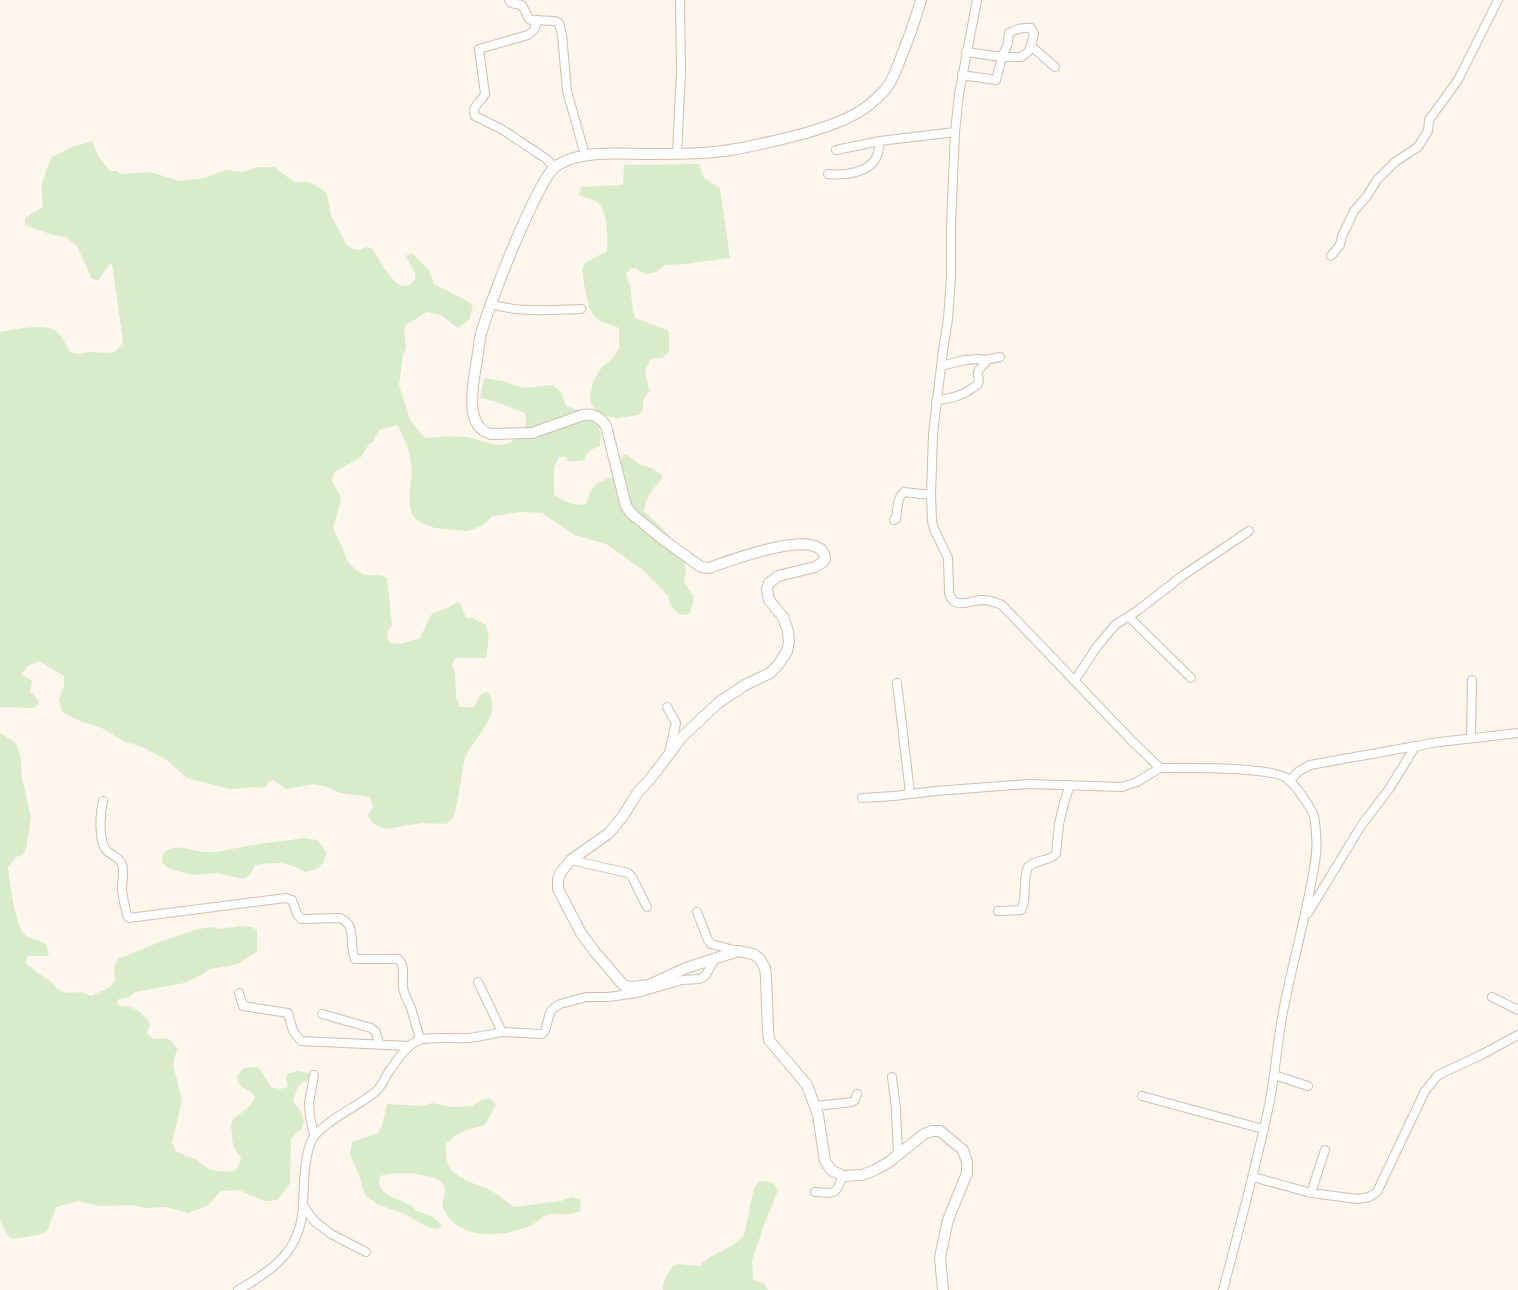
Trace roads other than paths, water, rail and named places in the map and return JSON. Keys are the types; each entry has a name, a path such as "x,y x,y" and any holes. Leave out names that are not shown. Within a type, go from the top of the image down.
{"street":[{"path":"509,0 511,3 522,5 531,20 555,21 559,23 562,35 567,91 585,155"},
{"path":"677,154 681,72 680,0"},
{"path":"738,951 686,968 649,985 633,988 624,986 581,933 561,897 558,889 558,879 571,860 609,833 623,816 638,792 682,738 718,703 745,685 770,673 778,665 787,651 789,642 788,630 783,617 769,600 766,589 769,583 778,576 815,566 823,562 825,555 819,547 790,545 768,549 709,568 701,567 661,538 631,513 626,506 606,426 597,416 583,415 532,433 486,433 480,428 473,412 472,394 480,337 491,304 540,188 555,167 568,160 585,155 677,154 735,150 773,142 834,124 858,114 874,102 886,89 895,73 921,0"},
{"path":"977,0 962,75 955,132 948,319 932,434 931,495 934,529 948,558 950,598 954,602 961,604 981,600 992,601 1002,605 1160,768"},
{"path":"1331,256 1340,244 1354,211 1367,196 1377,180 1395,162 1418,147 1428,132 1429,120 1458,80 1498,0"},
{"path":"537,20 534,30 528,35 478,49 485,94 473,111 475,116 503,130 545,158 555,167"},
{"path":"962,75 996,80 1002,57 1008,43 1009,33 1015,29 1025,27 1031,28 1034,33 1028,52 1021,57 1002,57 966,52"},
{"path":"1031,46 1054,67"},
{"path":"836,150 880,141 955,132"},
{"path":"828,174 853,173 871,164 877,157 880,141"},
{"path":"491,304 526,311 581,309"},
{"path":"941,366 965,360 985,360 1000,357"},
{"path":"936,401 967,393 977,386 978,369 985,363 985,360"},
{"path":"894,520 896,519 900,496 904,492 931,495"},
{"path":"1075,680 1096,648 1115,625 1129,617 1182,576 1249,531"},
{"path":"1129,617 1191,678"},
{"path":"1471,738 1472,680"},
{"path":"898,683 910,793"},
{"path":"667,707 676,723 668,756"},
{"path":"1290,781 1310,765 1416,746 1518,733"},
{"path":"1304,919 1361,826 1389,789 1416,746"},
{"path":"862,798 1028,784 1122,787 1137,782 1160,768 1249,770 1282,776 1290,781 1304,799 1314,816 1316,857 1279,1028 1268,1109 1225,1290"},
{"path":"998,911 1021,910 1024,905 1024,881 1028,866 1034,862 1052,858 1056,854 1059,824 1070,785"},
{"path":"103,802 101,812 103,844 106,850 122,864 122,888 129,918 286,898 292,900 301,919 340,918 350,924 355,959 398,959 401,962 403,966 402,987 420,1039"},
{"path":"571,860 628,873 632,877 647,907"},
{"path":"697,912 711,944 753,954 760,959 765,968 769,1040 807,1085 816,1106 825,1161 831,1170 843,1176 862,1175 875,1170 898,1155 924,1134 932,1131 940,1131 964,1150 967,1173 948,1220 940,1257 943,1290"},
{"path":"238,1290 272,1269 284,1258 293,1244 302,1218 306,1160 314,1135 375,1092 409,1046 420,1039 470,1038 502,1032 544,1034 549,1016 555,1007 560,1004 586,998 637,993 682,980 700,979 705,976 715,959"},
{"path":"478,982 502,1032"},
{"path":"239,993 242,1006 288,1013 293,1031 301,1041 409,1046"},
{"path":"1492,997 1518,1010"},
{"path":"322,1014 372,1028 375,1030 379,1044"},
{"path":"1253,1177 1311,1193 1358,1199 1369,1197 1377,1192 1425,1091 1438,1075 1518,1035"},
{"path":"314,1075 309,1103 314,1135"},
{"path":"1274,1075 1308,1086"},
{"path":"892,1077 896,1109 898,1155"},
{"path":"816,1106 852,1102 858,1094"},
{"path":"1142,1096 1263,1129"},
{"path":"1311,1193 1325,1150"},
{"path":"815,1192 833,1193 837,1191 843,1176"},
{"path":"303,1205 314,1221 331,1234 366,1252"}]}
